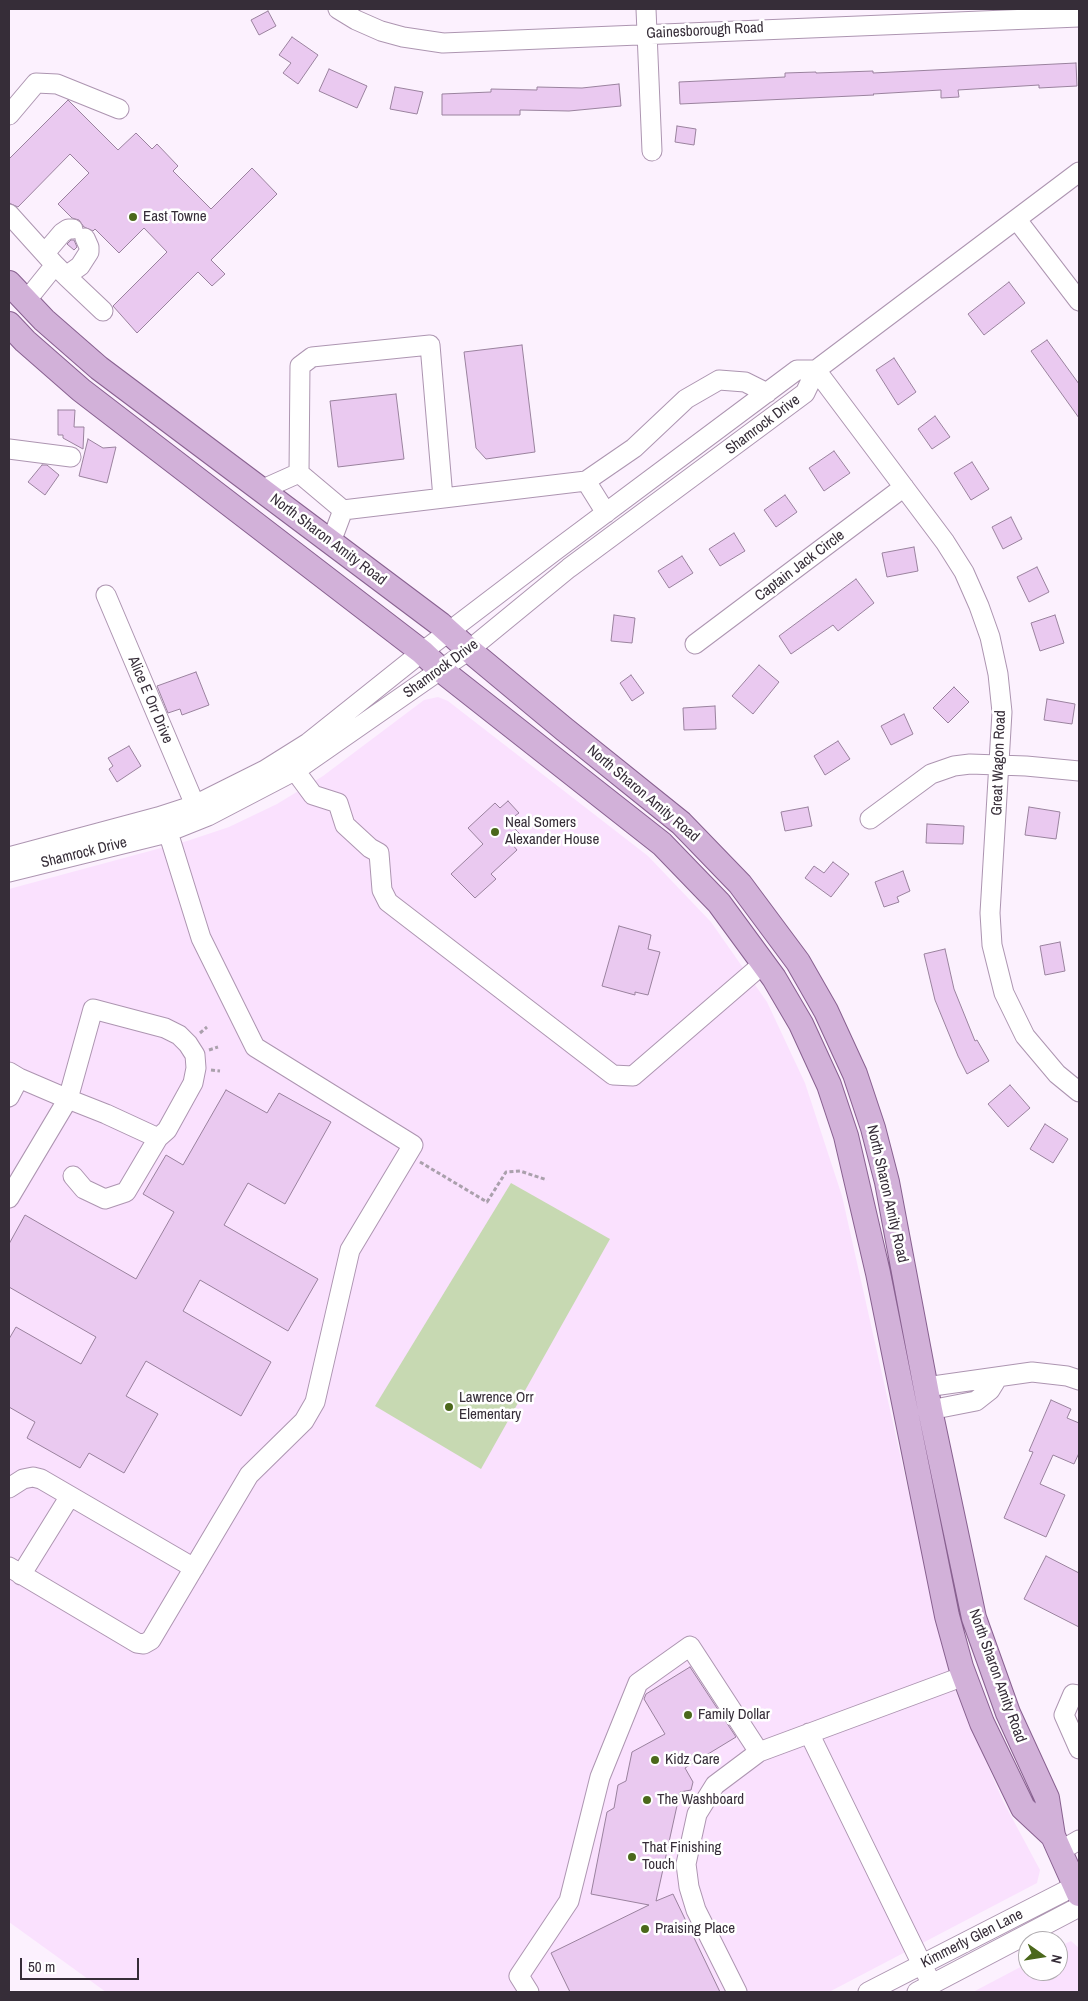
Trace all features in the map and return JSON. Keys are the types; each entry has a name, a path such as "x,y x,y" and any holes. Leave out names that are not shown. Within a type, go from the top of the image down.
{"main road":[{"name":"North Sharon Amity Road","path":"9,283 44,320 99,368 449,632 681,823 740,884 798,962 826,1011 855,1074 873,1128 887,1182 928,1399 974,1618 1008,1712 1047,1798 1064,1842 1078,1896"},
{"name":"North Sharon Amity Road","path":"9,324 24,341 81,390 422,652 442,670 662,844 719,903 764,964 801,1024 828,1085 846,1136 878,1273 947,1616 964,1676 982,1723 1023,1808 1064,1842"},
{"path":"878,1273 894,1306 910,1377 919,1398 928,1399"}],"street":[{"name":"Gainesborough Road","path":"338,9 380,32 430,42 646,34 926,15 1079,17"},
{"path":"646,9 652,151"},
{"path":"9,115 36,83 57,84 119,108"},
{"name":"Shamrock Drive","path":"9,872 168,832 208,816 442,670 570,568 805,393 816,370 1079,172"},
{"path":"9,214 55,265 103,311"},
{"path":"1017,220 1079,301"},
{"path":"26,301 55,265 62,233 68,229 79,234 89,247 89,252 80,266 55,265"},
{"path":"299,473 300,366 312,357 430,345 443,498"},
{"name":"Shamrock Drive","path":"9,857 158,817 195,805 266,770 290,764 308,743 422,652 606,513 797,370 816,370"},
{"name":"Great Wagon Road","path":"816,370 955,557 964,572 982,614 990,637 998,674 1002,712 990,913 992,945 1004,993 1025,1036 1057,1074 1079,1092"},
{"path":"299,473 343,510 586,481 634,448 686,399 719,380 745,382 767,393"},
{"path":"9,449 71,458"},
{"path":"261,490 299,473"},
{"path":"586,481 606,513"},
{"name":"Captain Jack Circle","path":"695,644 904,487"},
{"path":"330,542 343,510"},
{"name":"Alice E Orr Drive","path":"106,595 195,805"},
{"path":"290,764 313,795 338,803 345,825 370,848 380,853 382,890 388,902 613,1074 633,1076 764,964"},
{"path":"870,819 910,788 943,769 970,764 1079,771"},
{"path":"70,1496 15,1571 137,1643 144,1644 151,1640 249,1475 304,1421 315,1402 350,1250 413,1145 256,1047 202,938 168,832"},
{"path":"9,1198 68,1099 93,1009 165,1028 179,1035 195,1055 196,1068 193,1083 166,1130 158,1138 126,1192 104,1199 84,1189 73,1176"},
{"path":"9,1097 14,1075 158,1138"},
{"path":"928,1399 976,1401 990,1390 998,1377 1032,1372 1068,1376 1079,1380"},
{"path":"9,1488 23,1479 41,1479 194,1568"},
{"path":"529,1992 518,1976 569,1901 600,1777 638,1683 690,1646 758,1752"},
{"path":"737,1992 696,1910 689,1887 686,1864 697,1814 715,1785 758,1752 964,1676"},
{"path":"1077,1739 1064,1715 1073,1694 1079,1695"},
{"path":"809,1733 922,1964 925,1988"},
{"name":"Kimmerly Glen Lane","path":"868,1992 922,1964 1078,1896"},
{"name":"Kimmerly Glen Lane","path":"925,1988 1078,1896"}],"path":[{"path":"415,1160 487,1202 506,1172 520,1171 547,1180"}],"shaded area":[{"name":"Lawrence Orr Elementary","path":"438,697 448,701 648,856 711,922 767,1002 805,1083 842,1196 942,1641 956,1692 1003,1801 1040,1870 1037,1883 829,1992 106,1992 9,1922 9,889 187,841 229,827 277,804 323,776 424,700"},
{"path":"1071,1941 1079,1948 1079,1992 973,1992 1018,1968 1018,1981 1068,1981 1068,1942"}],"green space":[{"path":"511,1183 610,1239 481,1469 375,1406"}],"building":[{"path":"268,11 276,26 259,35 251,20"},
{"path":"292,37 318,55 298,84 283,73 291,63 279,55"},
{"path":"1076,63 1077,86 1039,88 1039,85 958,90 959,97 941,98 941,90 680,104 679,82 785,77 785,73 873,71 873,73"},
{"path":"329,69 367,86 357,108 319,91"},
{"path":"619,84 621,106 569,111 520,110 520,115 442,115 442,94 491,92 491,89 537,90 537,87 582,88"},
{"path":"395,87 423,92 417,114 390,109"},
{"name":"East Towne","path":"68,100 118,150 136,133 152,149 157,144 178,166 173,171 211,209 252,168 277,194 211,260 225,274 212,286 198,272 137,333 113,306 167,252 144,228 119,253 95,229 93,231 84,227 79,220 72,218 58,204 89,173 70,154 18,207 9,203 9,159"},
{"path":"677,126 696,129 694,145 675,142"},
{"path":"74,240 77,247 74,250 67,244"},
{"path":"1009,282 1025,303 984,335 968,314"},
{"path":"1047,340 1079,384 1079,418 1031,351"},
{"path":"522,345 535,452 486,459 476,448 464,352"},
{"path":"894,358 916,392 898,405 876,370"},
{"path":"396,394 404,459 338,467 330,401"},
{"path":"58,410 75,410 74,427 84,427 83,449 63,438 63,435 58,435"},
{"path":"935,416 950,437 932,449 918,429"},
{"path":"88,439 103,448 116,447 107,483 79,476"},
{"path":"834,451 850,473 824,491 809,468"},
{"path":"972,462 989,489 971,500 954,473"},
{"path":"42,465 47,465 59,475 45,495 28,482"},
{"path":"785,495 797,512 776,527 764,510"},
{"path":"1011,517 1022,539 1003,549 992,527"},
{"path":"734,533 745,551 720,566 709,549"},
{"path":"914,547 918,571 887,577 882,553"},
{"path":"682,556 693,573 669,588 658,571"},
{"path":"1037,567 1049,592 1029,602 1017,577"},
{"path":"856,579 874,603 838,631 833,625 791,654 779,636"},
{"path":"614,615 635,618 632,643 611,641"},
{"path":"1055,615 1064,643 1040,651 1031,623"},
{"path":"759,665 779,682 753,714 732,696"},
{"path":"196,672 209,705 182,715 180,709 168,713 157,686"},
{"path":"631,675 644,693 632,701 620,683"},
{"path":"954,687 969,702 948,723 933,708"},
{"path":"1047,699 1075,704 1072,724 1044,720"},
{"path":"715,706 716,729 684,730 683,708"},
{"path":"904,714 913,734 891,745 881,726"},
{"path":"838,741 850,759 825,775 814,756"},
{"path":"129,746 141,766 117,782 109,769 113,766 108,758"},
{"path":"508,801 519,813 512,818 519,825 515,829 521,835 512,844 517,850 491,874 496,879 475,898 451,874 483,844 468,828 495,803 500,808"},
{"path":"808,807 812,826 785,831 781,812"},
{"path":"1029,807 1060,812 1056,839 1025,835"},
{"path":"927,824 964,826 963,844 926,843"},
{"path":"833,862 849,874 831,897 805,878 814,866 824,873"},
{"path":"903,871 910,891 897,897 899,902 884,907 875,882"},
{"path":"619,926 651,935 648,949 660,952 648,995 635,992 635,995 602,986"},
{"path":"1060,942 1065,971 1045,975 1040,946"},
{"path":"945,949 954,989 975,1041 977,1040 989,1061 967,1074 935,1000 924,954"},
{"path":"1010,1085 1030,1108 1008,1127 988,1104"},
{"path":"226,1090 267,1113 279,1093 331,1122 285,1204 248,1183 224,1225 318,1279 288,1331 200,1280 183,1311 271,1362 241,1416 146,1361 126,1396 158,1414 124,1473 89,1453 80,1468 27,1438 35,1422 9,1407 9,1339 16,1327 81,1364 96,1337 9,1287 9,1244 25,1215 136,1279 174,1212 143,1194 166,1155 183,1165"},
{"path":"1045,1124 1068,1139 1053,1163 1030,1149"},
{"path":"1051,1400 1071,1409 1067,1418 1079,1423 1079,1453 1074,1464 1053,1455 1040,1484 1065,1495 1046,1537 1004,1518 1033,1452 1029,1451"},
{"path":"1046,1556 1079,1573 1079,1627 1024,1599"},
{"path":"690,1667 736,1737 685,1768 693,1782 691,1790 680,1792 656,1901 673,1894 720,1992 570,1992 551,1953 649,1905 591,1894 607,1812 614,1808 618,1785 626,1781 632,1752 665,1734 644,1699 646,1694"}],"place":[{"name":"East Towne","path":"133,217"},
{"name":"Neal Somers Alexander House","path":"495,832"},
{"name":"Lawrence Orr Elementary","path":"449,1407"},
{"name":"Family Dollar","path":"688,1715"},
{"name":"Kidz Care","path":"655,1760"},
{"name":"The Washboard","path":"647,1800"},
{"name":"That Finishing Touch","path":"632,1857"},
{"name":"Praising Place","path":"645,1929"}]}
